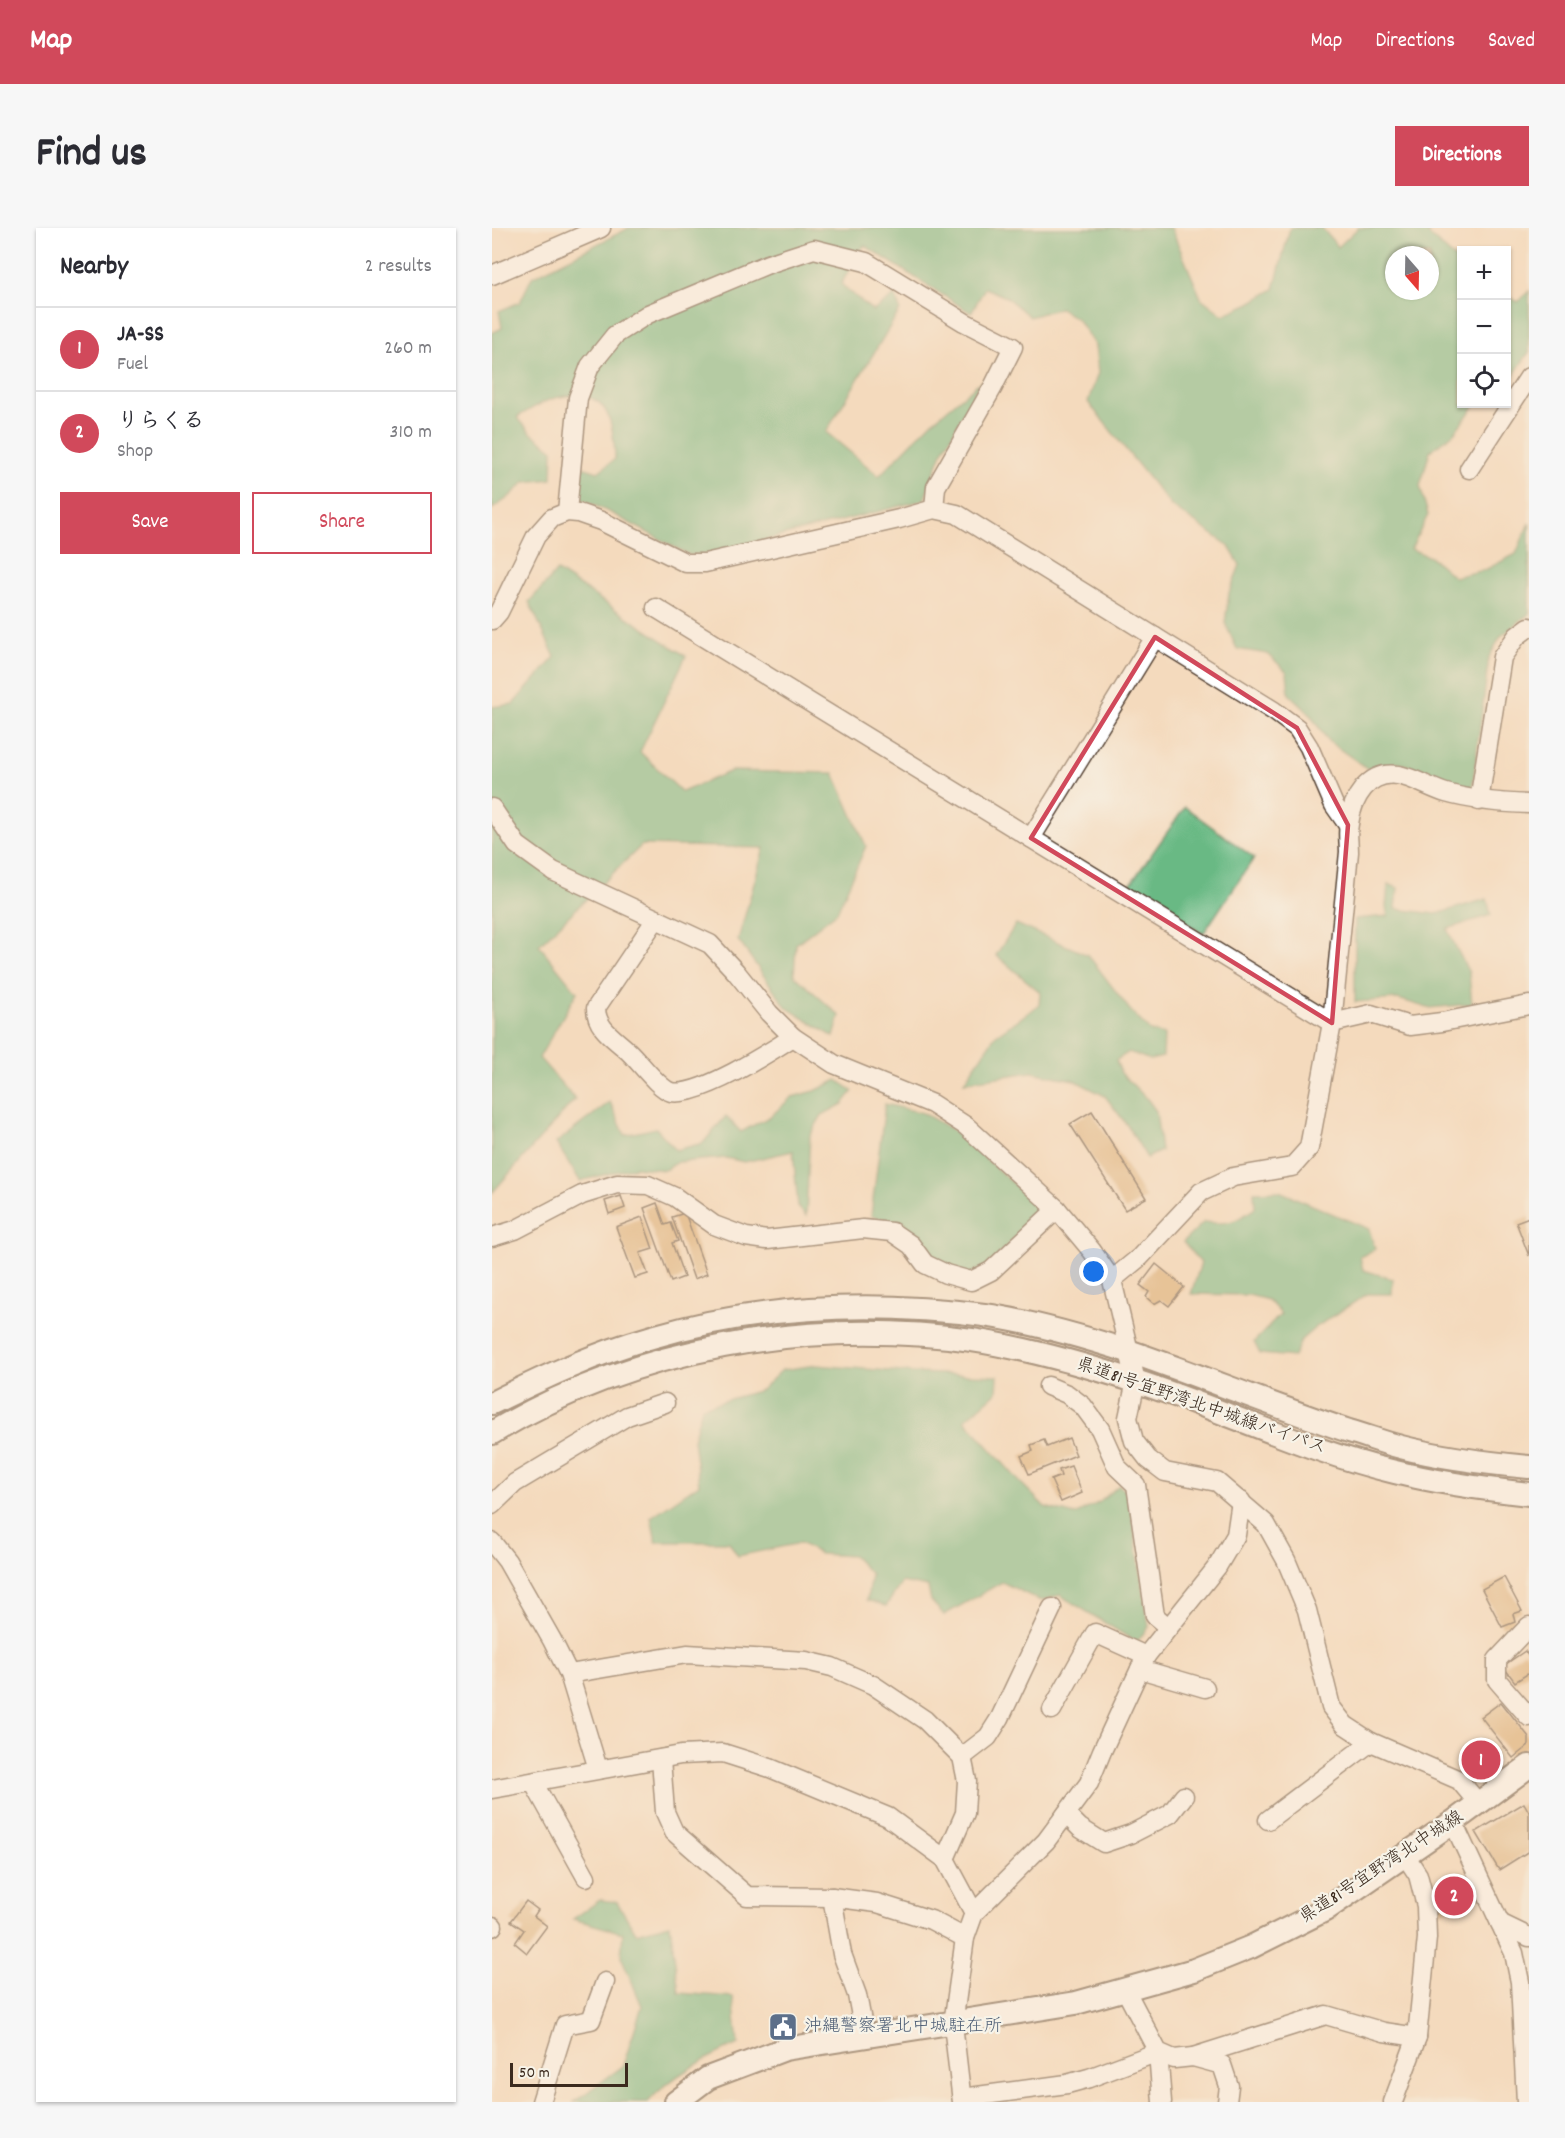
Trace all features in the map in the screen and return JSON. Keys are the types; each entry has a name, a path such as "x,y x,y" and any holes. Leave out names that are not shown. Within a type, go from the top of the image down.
{"main road":[{"name":"県道81号宜野湾北中城線バイパス","path":"492,1402 572,1365 651,1337 740,1316 838,1307 893,1308 985,1315 1065,1334 1129,1352 1315,1419 1401,1447 1482,1463 1529,1467"},
{"name":"県道81号宜野湾北中城線バイパス","path":"492,1433 574,1391 645,1365 704,1349 785,1336 881,1333 972,1340 1065,1360 1136,1381 1318,1448 1395,1472 1482,1489 1529,1494"},
{"name":"県道81号宜野湾北中城線","path":"676,2102 708,2078 785,2049 1076,2003 1194,1970 1251,1947 1325,1910 1479,1804 1529,1766"}],"street":[{"path":"492,275 601,228"},
{"path":"567,512 578,398 590,366 615,335 648,314 768,264 814,249 866,262 964,322 1014,347 936,487 934,509"},
{"path":"1469,469 1529,376"},
{"path":"492,620 536,536 552,518 567,512 578,513 601,521 686,563 705,563 934,509 957,514 1274,711 1297,728 1309,747 1334,805 1348,825"},
{"path":"656,608 1332,1023 1371,1014 1410,1026 1529,1005"},
{"path":"1479,801 1502,657 1517,636 1529,627"},
{"path":"1031,838 1155,637"},
{"path":"1112,1281 1140,1257 1201,1192 1233,1177 1292,1167 1309,1148 1332,1023 1349,852 1348,825 1355,798 1370,781 1384,776 1399,775 1438,790 1479,801 1529,804"},
{"path":"492,808 517,845 553,871 710,944 769,1013 793,1037 834,1064 932,1104 966,1126 1057,1209 1092,1251 1112,1281 1136,1381 1128,1418 1134,1441 1148,1459 1165,1472 1216,1482 1266,1524 1286,1560 1307,1610 1331,1707 1345,1725 1371,1742 1459,1780 1479,1804"},
{"path":"656,919 596,1008 596,1017 600,1025 637,1058 663,1088 673,1092 703,1086 749,1065 793,1037"},
{"path":"492,1237 516,1230 582,1195 617,1184 648,1185 675,1197 714,1225 746,1237 767,1240 863,1229 892,1232 911,1245 925,1264 945,1274 971,1281 991,1271 1057,1209"},
{"path":"1048,1386 1067,1394 1083,1406 1100,1429 1117,1467 1136,1485 1155,1616 1168,1627"},
{"path":"492,1504 515,1483 627,1416 665,1402"},
{"path":"1241,1501 1236,1535 1217,1567 1143,1662 1089,1783 1046,1841 974,1913 965,1938 953,2024 962,2100 1078,2081 1158,2052 1174,2059 1193,2057 1326,2015 1384,2032 1417,2037"},
{"path":"492,1542 512,1571 569,1674 598,1769"},
{"path":"962,1757 988,1737 1000,1718 1052,1608"},
{"path":"1529,1626 1497,1660 1497,1680 1529,1717"},
{"path":"1052,1710 1095,1633 1143,1662 1205,1688"},
{"path":"569,1674 687,1654 806,1661 832,1667 873,1685 925,1720 962,1757 967,1781 965,1813 945,1859"},
{"path":"1268,1820 1371,1742"},
{"path":"492,1789 681,1755 723,1753 770,1768 888,1817 945,1859 974,1913"},
{"path":"661,1759 664,1812 674,1832 747,1896 832,1897 877,1903 930,1920 965,1938"},
{"path":"533,1782 586,1877"},
{"path":"1066,1814 1080,1827 1104,1843 1131,1834 1170,1814 1184,1796"},
{"path":"1453,1822 1514,1953 1520,1982 1526,2102"},
{"path":"1393,2102 1417,2037 1427,1938 1426,1906 1418,1875 1405,1855"},
{"path":"832,1897 842,1954 857,1995 865,2037"},
{"path":"1500,1923 1529,1937"},
{"path":"541,2102 565,2025 591,2020 605,1982"},
{"path":"1126,1990 1158,2052 1162,2102"},
{"path":"1193,2057 1222,2065 1228,2086 1227,2102"}],"highlighted area":[{"path":"1155,637 1297,728 1348,825 1332,1023 1031,838"}],"green space":[{"path":"629,228 1171,228 1201,298 1223,315 1274,289 1290,228 1322,228 1338,247 1358,228 1433,228 1428,234 1457,260 1457,408 1473,408 1454,433 1430,451 1420,486 1428,515 1411,549 1432,558 1454,577 1485,570 1516,554 1529,523 1529,614 1501,636 1489,657 1472,789 1398,762 1368,769 1328,741 1309,713 1289,694 1287,672 1268,654 1237,649 1225,623 1229,593 1240,565 1228,545 1171,506 1088,402 1098,373 1095,346 1078,320 1060,308 1030,317 1006,297 985,288 971,313 864,245 841,284 873,311 895,295 900,310 826,432 879,476 931,423 981,381 941,455 924,500 709,554 689,555 575,496 579,466 598,472 615,459 609,417 596,400 585,396 572,395 550,399 517,417 530,432 553,450 552,479 525,482 492,509 492,333 502,328 499,311 520,302 532,277"},
{"path":"1529,291 1529,352 1511,379 1511,298 1518,302"},
{"path":"557,571 686,656 640,752 682,792 731,771 834,773 866,846 837,912 796,944 794,975 840,1016 834,1037 787,1008 738,940 764,848 642,845 539,945 577,992 539,1058 575,1099 492,1193 492,707 513,704 555,657 529,602"},
{"path":"1185,807 1254,858 1203,934 1129,886"},
{"path":"1388,884 1398,888 1396,909 1436,914 1487,899 1491,915 1447,929 1469,973 1472,1004 1428,1008 1398,999 1355,1002 1355,919 1388,916 1386,907"},
{"path":"1016,924 1088,955 1130,1010 1150,1031 1164,1035 1163,1057 1150,1060 1129,1052 1116,1060 1121,1073 1156,1111 1161,1151 1147,1158 1127,1125 1105,1096 1074,1080 1032,1072 964,1082 995,1036 1039,1005 1040,992 996,955"},
{"path":"837,1080 853,1091 843,1104 822,1115 810,1135 806,1216 798,1207 793,1151 744,1162 726,1158 678,1162 665,1170 635,1167 580,1181 556,1143 610,1102 625,1135 656,1128 676,1150 703,1143 726,1116 741,1132 771,1116 792,1097 815,1091"},
{"path":"885,1104 923,1113 958,1133 1032,1201 1037,1215 988,1266 968,1275 945,1268 929,1256 909,1230 888,1220 871,1216"},
{"path":"1279,1191 1369,1229 1375,1249 1360,1257 1363,1270 1393,1279 1392,1294 1367,1294 1316,1327 1301,1340 1294,1357 1260,1354 1254,1342 1281,1314 1268,1300 1249,1295 1191,1294 1201,1263 1183,1242 1204,1222 1225,1223 1248,1213 1255,1208 1254,1192"},
{"path":"816,1365 915,1373 998,1376 997,1392 965,1420 1045,1507 1075,1515 1100,1502 1119,1485 1129,1496 1149,1627 1136,1642 1060,1595 1041,1601 1002,1582 944,1615 931,1601 928,1587 902,1582 886,1606 867,1600 871,1574 853,1556 820,1554 800,1543 738,1556 729,1542 656,1542 651,1517 699,1484 693,1440 702,1407 761,1390 782,1370"},
{"path":"600,1900 617,1902 636,1933 670,1924 679,1993 733,1997 738,2044 678,2076 648,2102 574,2102 623,2066 642,2006 621,1956 623,1933 573,1919"}],"building":[{"path":"1092,1111 1146,1198 1125,1210 1070,1124"},
{"path":"621,1196 625,1208 609,1214 605,1201"},
{"path":"657,1203 665,1225 671,1223 678,1241 672,1243 684,1277 671,1282 644,1208"},
{"path":"685,1213 707,1274 694,1279 672,1217"},
{"path":"642,1217 653,1249 640,1253 648,1274 635,1278 616,1227"},
{"path":"1529,1217 1529,1256 1516,1222"},
{"path":"1156,1264 1184,1287 1169,1306 1161,1300 1154,1304 1146,1297 1149,1292 1140,1285"},
{"path":"1069,1438 1076,1455 1029,1474 1021,1456 1033,1451 1031,1445 1044,1440 1047,1447"},
{"path":"1071,1466 1082,1493 1061,1502 1051,1480 1061,1476 1059,1470"},
{"path":"1504,1577 1522,1611 1513,1614 1515,1622 1502,1627 1482,1589"},
{"path":"1525,1651 1529,1657 1529,1673 1515,1682 1503,1666"},
{"path":"1501,1702 1529,1737 1529,1745 1513,1758 1481,1717"},
{"path":"1524,1803 1529,1812 1529,1851 1499,1870 1476,1832"},
{"path":"1466,1882 1472,1900 1440,1912 1436,1892"},
{"path":"526,1901 538,1910 534,1916 547,1926 527,1953 515,1943 524,1930 511,1921"}],"place":[{"name":"JA-SS","path":"1481,1760"},
{"name":"りらくる","path":"1454,1896"},
{"name":"沖縄警察署北中城駐在所","path":"783,2027"}]}
